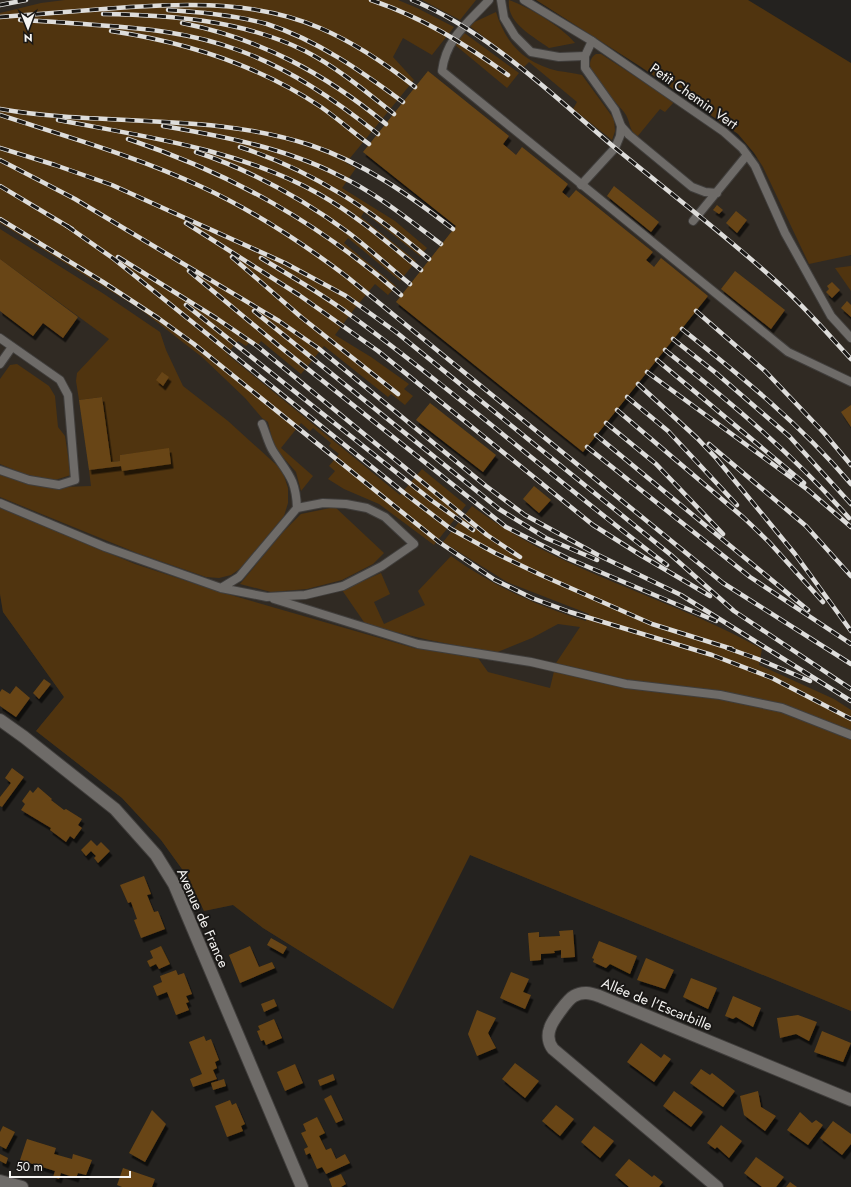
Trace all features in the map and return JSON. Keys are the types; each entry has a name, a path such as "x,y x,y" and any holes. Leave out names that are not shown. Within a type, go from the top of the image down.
{"street":[{"name":"Avenue de France","path":"0,720 24,737 115,809 156,855 174,884 302,1187"},
{"name":"Allée de l'Escarbille","path":"718,1187 553,1049 549,1044 550,1028 569,999 586,992 598,996 851,1100"},
{"path":"0,1181 22,1187"}],"lane":[{"path":"489,0 462,26 454,37 443,60 442,71 788,352 851,382"},
{"path":"501,0 504,18 515,36 531,52 559,57 585,56"},
{"name":"Petit Chemin Vert","path":"524,0 592,41 724,132 747,155 755,166 785,233 831,316 851,338"},
{"path":"592,41 585,56 585,68 615,110 621,126 629,135 692,188 716,194"},
{"path":"581,185 615,148 620,136 621,126"},
{"path":"693,221 747,155"},
{"path":"0,338 60,380 68,395 75,480 59,484 29,480 0,470"},
{"path":"0,364 12,347"},
{"path":"262,424 272,449 286,468 296,489 297,508"},
{"path":"0,503 105,547 221,588 267,597 418,644 531,662 626,684 720,695 782,708 851,735"},
{"path":"221,588 239,577 297,508 323,503 346,504 367,508 386,518 414,544 382,566 343,586 305,595 267,597"}],"shaded area":[{"path":"0,0 524,0 592,41 742,148 817,198 851,256 851,1011 470,855 393,1009 263,928 233,905 204,911 187,876 161,840 122,798 36,731 64,697 3,612 0,594"},
{"path":"65,0 398,0 454,27 432,55 403,38 393,57 414,80 346,163 356,168 342,188 395,221 427,248 420,256 364,212 361,217 416,261 400,281 348,238 344,243 396,286 388,295 375,284 335,335 371,357 409,384 404,389 413,396 405,405 391,394 388,397 324,346 301,374 261,341 258,345 252,340 246,346 238,341 227,354 400,495 422,469 466,505 434,545 379,504 344,489 328,479 335,471 329,466 339,454 329,446 331,443 313,428 310,431 301,423 281,448 313,476 301,491 296,472 274,447 268,422 262,418 245,398 202,357 140,309 0,223 0,13 41,3"},
{"path":"422,0 476,0 460,20"},
{"path":"509,0 526,7 545,18 575,43 549,48 529,34 516,22 509,8"},
{"path":"536,0 748,0 851,63 851,255 809,264 763,167 754,153 738,134 641,67"},
{"path":"496,12 505,34 511,43 526,57 535,63 558,71 582,75 614,119 615,131 612,140 573,109 577,102 529,62 524,67 468,25"},
{"path":"463,32 519,73 507,88 454,44"},
{"path":"596,54 601,54 674,102 665,112 660,109 637,137 632,131 624,112 599,84 590,67 591,60"},
{"path":"0,229 104,294 160,332 166,350 183,386 228,421 282,470 288,488 288,503 284,516 241,568 231,575 219,578 206,577 137,553 0,497 0,473 65,487 91,486 89,470 121,466 122,471 171,464 168,449 120,455 120,461 111,462 102,397 79,400 76,381 77,373 109,339 0,259"},
{"path":"851,266 851,291 835,268"},
{"path":"17,364 49,386 55,396 58,427 65,436 71,475 55,480 27,475 0,464 0,379 10,365"},
{"path":"472,506 506,529 541,549 726,630 762,649 759,665 834,699 851,710 851,731 797,718 851,740 851,1011 470,855 393,1009 263,928 233,905 204,911 187,876 161,840 122,798 36,731 64,697 3,612 0,594 0,508 135,564 217,591 414,648 478,658 488,672 550,688 556,663 580,627 558,624 532,638 495,653 429,640 366,625 342,590 381,573 390,594 374,602 384,624 425,605 418,591 451,556 499,586 550,609 586,621 589,614 507,582 443,542"},
{"path":"335,507 384,553 373,564 342,580 307,589 271,592 240,584 283,532 301,514"}],"building":[{"path":"428,71 509,136 503,144 516,155 522,147 568,184 562,192 569,198 576,190 653,252 646,260 654,267 661,258 708,296 583,452 396,302 456,226 363,152"},
{"path":"614,186 659,222 651,232 607,196"},
{"path":"717,205 723,210 719,214 713,210"},
{"path":"736,211 747,220 737,233 726,223"},
{"path":"0,259 78,317 63,338 43,323 33,336 0,311"},
{"path":"735,271 785,310 771,329 721,289"},
{"path":"832,282 840,290 832,298 826,292 829,289 827,286"},
{"path":"847,301 851,305 851,317 841,308"},
{"path":"162,372 169,377 163,386 156,380"},
{"path":"102,397 111,462 120,461 120,455 169,448 171,464 122,471 121,466 89,470 79,400"},
{"path":"430,403 496,455 483,472 416,420"},
{"path":"851,405 851,427 841,412"},
{"path":"534,486 551,500 539,513 523,499"},
{"path":"44,679 51,684 39,699 33,693"},
{"path":"16,686 30,698 16,717 0,706 0,692 2,689 10,694"},
{"path":"12,768 24,777 2,807 0,806 0,797 11,783 5,778"},
{"path":"38,787 64,810 66,809 82,819 78,825 82,828 74,839 70,836 66,842 50,830 51,828 21,810 25,804 22,801 30,790 33,793"},
{"path":"91,840 97,846 101,842 110,851 98,863 94,858 96,856 91,851 86,856 81,850"},
{"path":"144,876 151,894 147,895 154,912 158,911 165,929 141,938 134,920 137,919 131,902 128,903 120,885"},
{"path":"573,930 575,957 561,958 561,950 554,951 555,953 541,954 541,960 530,961 528,933 539,932 539,937 560,936 559,931"},
{"path":"271,938 287,947 283,954 267,945"},
{"path":"599,941 637,956 630,974 610,964 606,968 593,962 594,959 592,958"},
{"path":"161,946 170,964 159,969 156,964 150,967 147,961 153,958 150,951"},
{"path":"250,946 259,967 272,962 275,968 240,983 229,955"},
{"path":"646,958 674,970 665,989 637,980"},
{"path":"176,970 178,975 184,973 192,994 186,996 189,1002 186,1003 189,1010 176,1015 167,992 157,996 153,986 162,982 160,976"},
{"path":"511,972 529,979 523,992 531,995 525,1009 500,998"},
{"path":"691,978 717,988 708,1009 683,997"},
{"path":"733,996 761,1008 753,1027 736,1017 733,1019 725,1016"},
{"path":"274,999 277,1006 264,1012 261,1004"},
{"path":"477,1010 496,1018 488,1033 496,1048 477,1056 468,1034"},
{"path":"798,1015 817,1022 809,1041 796,1034 780,1038 777,1018"},
{"path":"274,1019 282,1038 266,1045 264,1040 261,1041 257,1031 260,1030 258,1026"},
{"path":"822,1031 851,1043 843,1062 814,1052"},
{"path":"204,1036 206,1041 211,1039 219,1060 215,1062 217,1068 213,1070 217,1079 193,1087 190,1079 202,1074 189,1042"},
{"path":"641,1043 661,1058 664,1054 671,1059 654,1082 627,1062"},
{"path":"515,1063 539,1081 525,1098 502,1079"},
{"path":"295,1064 303,1083 285,1091 277,1072"},
{"path":"701,1069 710,1075 712,1073 735,1091 723,1107 690,1083"},
{"path":"333,1074 335,1080 320,1086 318,1080"},
{"path":"224,1079 226,1086 213,1090 211,1083"},
{"path":"674,1091 703,1112 691,1127 663,1106"},
{"path":"758,1091 761,1107 776,1116 765,1131 744,1115 740,1096"},
{"path":"331,1095 343,1120 336,1123 324,1099"},
{"path":"230,1100 232,1105 236,1103 245,1124 241,1126 243,1131 227,1137 215,1106"},
{"path":"556,1105 574,1119 560,1136 542,1121"},
{"path":"152,1110 166,1124 145,1162 129,1153"},
{"path":"800,1112 812,1123 816,1120 823,1125 808,1145 787,1130"},
{"path":"317,1117 325,1133 319,1136 326,1150 331,1148 336,1159 345,1154 350,1163 326,1174 322,1167 317,1169 310,1153 306,1155 304,1149 308,1147 301,1133 306,1131 303,1124"},
{"path":"833,1121 851,1134 851,1144 842,1155 820,1138"},
{"path":"721,1125 742,1141 729,1158 717,1147 715,1149 707,1143"},
{"path":"3,1126 15,1132 6,1149 0,1146 0,1132"},
{"path":"594,1126 614,1141 600,1158 581,1142"},
{"path":"27,1139 56,1148 54,1154 72,1159 73,1154 92,1160 86,1175 78,1173 76,1178 61,1173 59,1179 53,1177 55,1171 20,1160"},
{"path":"0,1154 8,1158 6,1164 0,1161"},
{"path":"756,1157 784,1177 776,1187 762,1187 744,1173"},
{"path":"629,1159 652,1177 654,1175 663,1182 659,1187 629,1187 615,1175"},
{"path":"123,1168 155,1179 152,1187 122,1187 117,1185"},
{"path":"341,1174 346,1184 341,1187 332,1187 329,1179"},
{"path":"790,1182 797,1187 786,1187"}],"railway":[{"path":"0,5 26,0"},
{"path":"371,0 408,15 442,32 508,75"},
{"path":"412,0 440,13 493,46 543,86 614,147 717,230 777,282 797,300 851,359"},
{"path":"0,17 114,8 178,5 226,6 274,13 297,19 346,40 370,54 415,87"},
{"path":"168,10 243,18 267,24 285,31 338,57 403,102"},
{"path":"103,14 155,16 206,21 257,32 305,51 329,65 351,80 394,114"},
{"path":"20,20 114,26 168,32 221,44 276,66 294,76 329,97 378,134"},
{"path":"182,23 238,38 290,60 339,89 386,124"},
{"path":"111,31 193,49 246,67 297,92 321,107 369,144"},
{"path":"0,109 78,118 156,121 233,128 272,135 310,145 349,161 385,181 403,192 453,229"},
{"path":"0,115 102,148 178,176 221,196 277,228 346,276 723,583 851,664"},
{"path":"58,120 192,146 257,166 288,179 333,202 372,230 421,270"},
{"path":"163,126 253,144 297,157 338,175 379,198 441,244"},
{"path":"128,139 203,168 273,203 338,245 401,295"},
{"path":"240,147 293,168 317,180 363,208 429,259"},
{"path":"0,148 112,185 285,263 346,296 396,332 671,555 734,611 851,689"},
{"path":"196,152 236,167 295,197 349,233 410,284"},
{"path":"0,160 75,199 279,321 318,348 486,486 525,515 598,555 681,595 851,701"},
{"path":"0,186 72,229"},
{"path":"0,219 103,282 158,318 194,344 439,542 495,580 532,598 570,612 712,655 772,678 851,719"},
{"path":"186,223 299,295 378,351 593,525 710,596"},
{"path":"67,226 114,259 451,529 495,553 541,575 652,624 732,649"},
{"path":"118,257 216,318 257,346 487,535 520,557"},
{"path":"232,257 301,317 398,394"},
{"path":"261,258 331,301 393,347 472,409 588,504 667,565"},
{"path":"189,271 279,346 506,527 567,558 716,621"},
{"path":"186,305 431,500 473,530"},
{"path":"254,311 499,509 546,538 597,560"},
{"path":"696,311 765,371 824,433 851,465"},
{"path":"682,329 770,402 832,462 851,484"},
{"path":"673,339 716,373 789,436 851,504"},
{"path":"665,350 761,430 806,472 849,518"},
{"path":"657,360 804,483"},
{"path":"647,372 808,490 851,527"},
{"path":"638,384 697,438 716,458 795,554 851,631"},
{"path":"627,397 668,431 737,505"},
{"path":"617,410 744,518 769,542 823,602"},
{"path":"606,423 656,464 723,534"},
{"path":"596,435 808,610"},
{"path":"709,444 806,526 851,576"},
{"path":"587,447 750,577 851,644"},
{"path":"727,648 758,659 810,681"}]}
